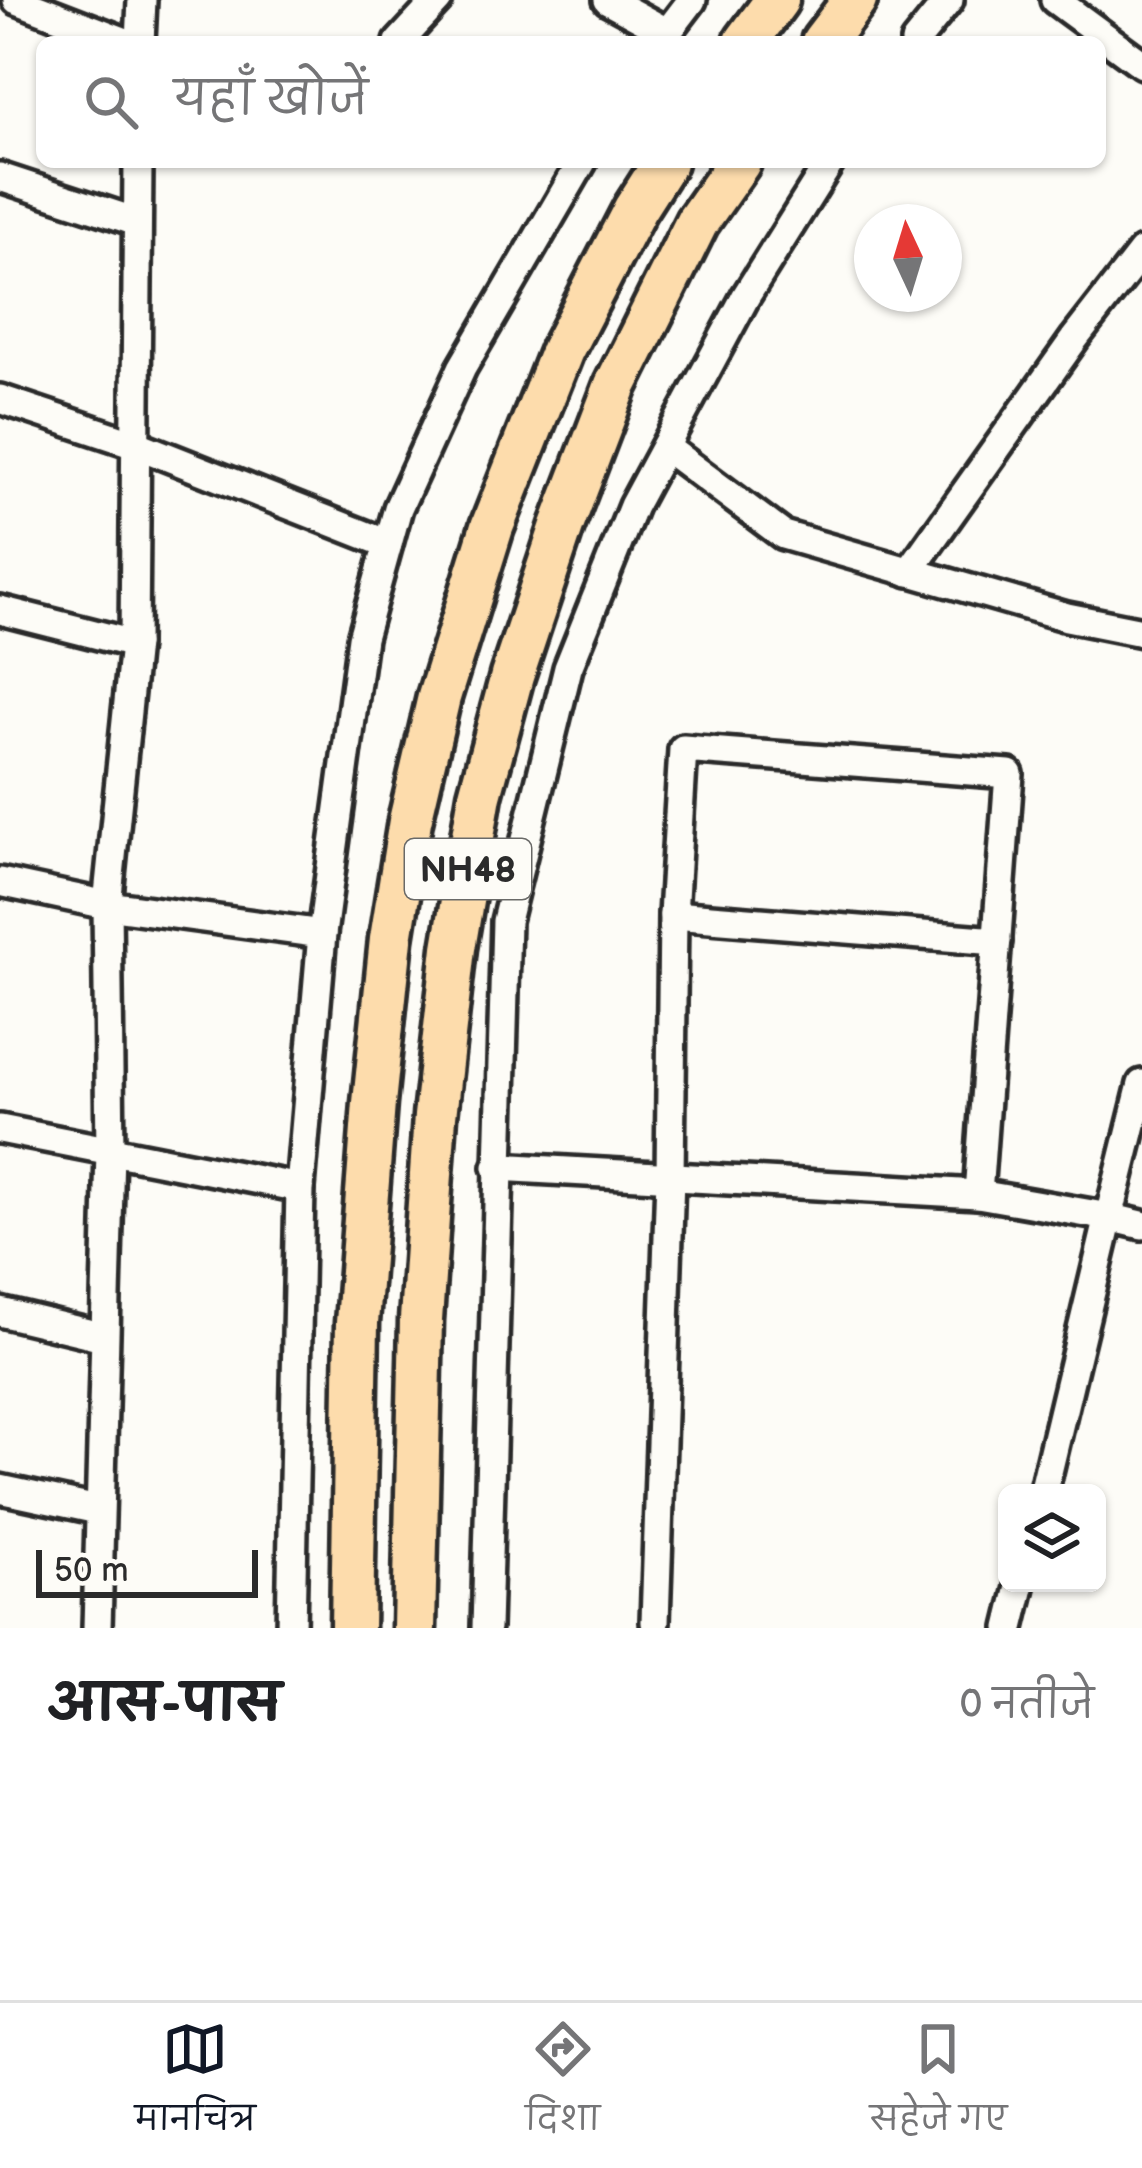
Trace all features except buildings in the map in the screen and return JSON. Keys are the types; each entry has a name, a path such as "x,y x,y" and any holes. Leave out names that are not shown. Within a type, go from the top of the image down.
{"highway":[{"path":"750,36 777,0"},
{"path":"828,36 855,0"},
{"name":"NH48","path":"352,1628 357,1323 391,939 410,821 439,698 492,527 562,350 634,208 661,168"},
{"name":"NH48","path":"414,1628 421,1320 435,1116 454,948 481,795 526,633 616,385 697,222 735,168"}],"street":[{"path":"17,0 110,36"},
{"path":"140,36 142,0"},
{"path":"405,36 438,0"},
{"path":"608,0 662,36"},
{"path":"664,36 692,0"},
{"path":"920,36 949,0"},
{"path":"1055,0 1104,36"},
{"path":"1106,38 1142,64"},
{"path":"97,1628 110,1151 107,905 134,644 138,168"},
{"path":"291,1628 300,1188 322,934 362,638 398,508 462,368 579,168"},
{"path":"487,1628 506,921 568,668 633,506 746,296 826,168"},
{"path":"0,177 137,222"},
{"path":"909,572 1142,252"},
{"path":"0,399 135,443 388,544"},
{"path":"665,447 783,535 1067,617 1142,632"},
{"path":"0,610 134,644"},
{"path":"655,1622 674,916 683,749 1009,773 978,1194"},
{"path":"0,882 107,905 322,934"},
{"path":"674,916 997,941"},
{"path":"1044,1484 1142,1084"},
{"path":"0,1129 300,1188"},
{"path":"497,1167 978,1194 1142,1225"},
{"path":"0,1312 104,1336"},
{"path":"0,1489 98,1510"},
{"path":"1010,1628 1019,1592"}]}
